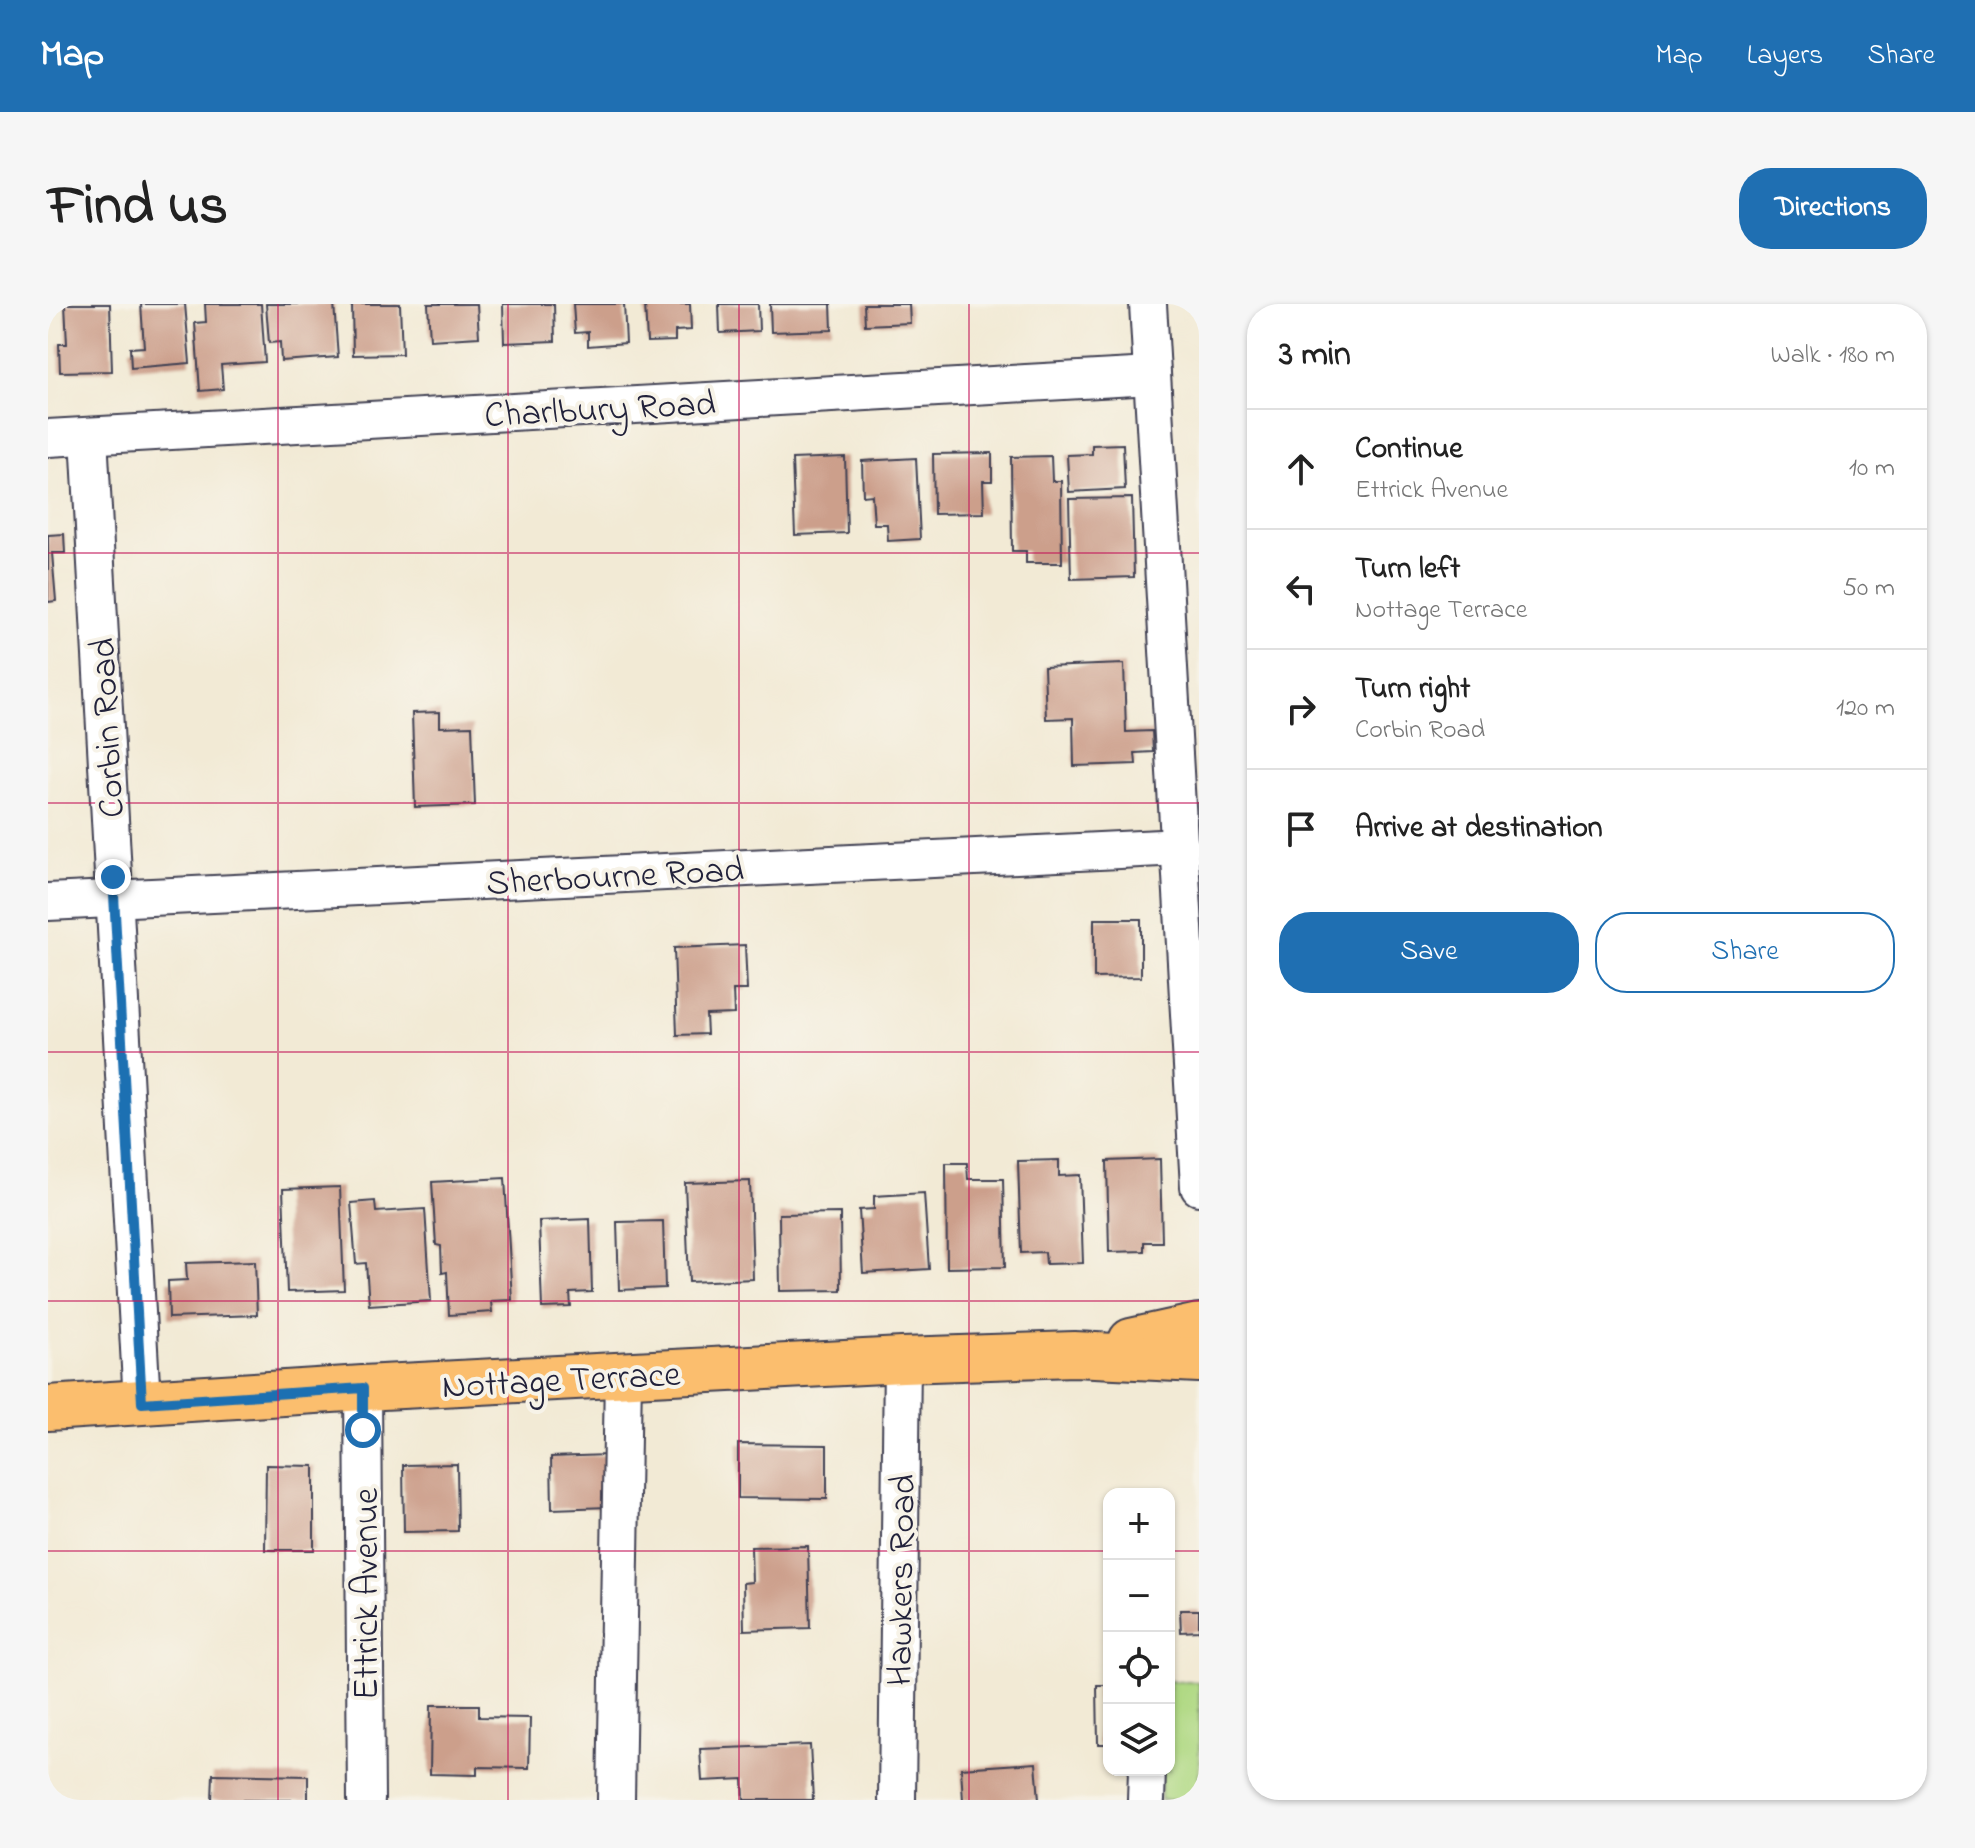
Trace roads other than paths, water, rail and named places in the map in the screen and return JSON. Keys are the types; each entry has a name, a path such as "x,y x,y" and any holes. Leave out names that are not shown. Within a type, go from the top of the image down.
{"main road":[{"name":"Nottage Terrace","path":"1074,1354 1199,1326"},
{"name":"Nottage Terrace","path":"48,1408 902,1360 1074,1354 1199,1360"}],"street":[{"path":"1148,304 1199,1187"},
{"name":"Charlbury Road","path":"48,438 1152,376"},
{"name":"Corbin Road","path":"89,436 142,1403"},
{"name":"Sherbourne Road","path":"48,902 1181,847"},
{"name":"Hawkers Road","path":"897,1800 902,1360"},
{"path":"616,1800 623,1374"},
{"name":"Ettrick Avenue","path":"363,1388 366,1800"},
{"path":"1146,1800 1147,1776"}]}
